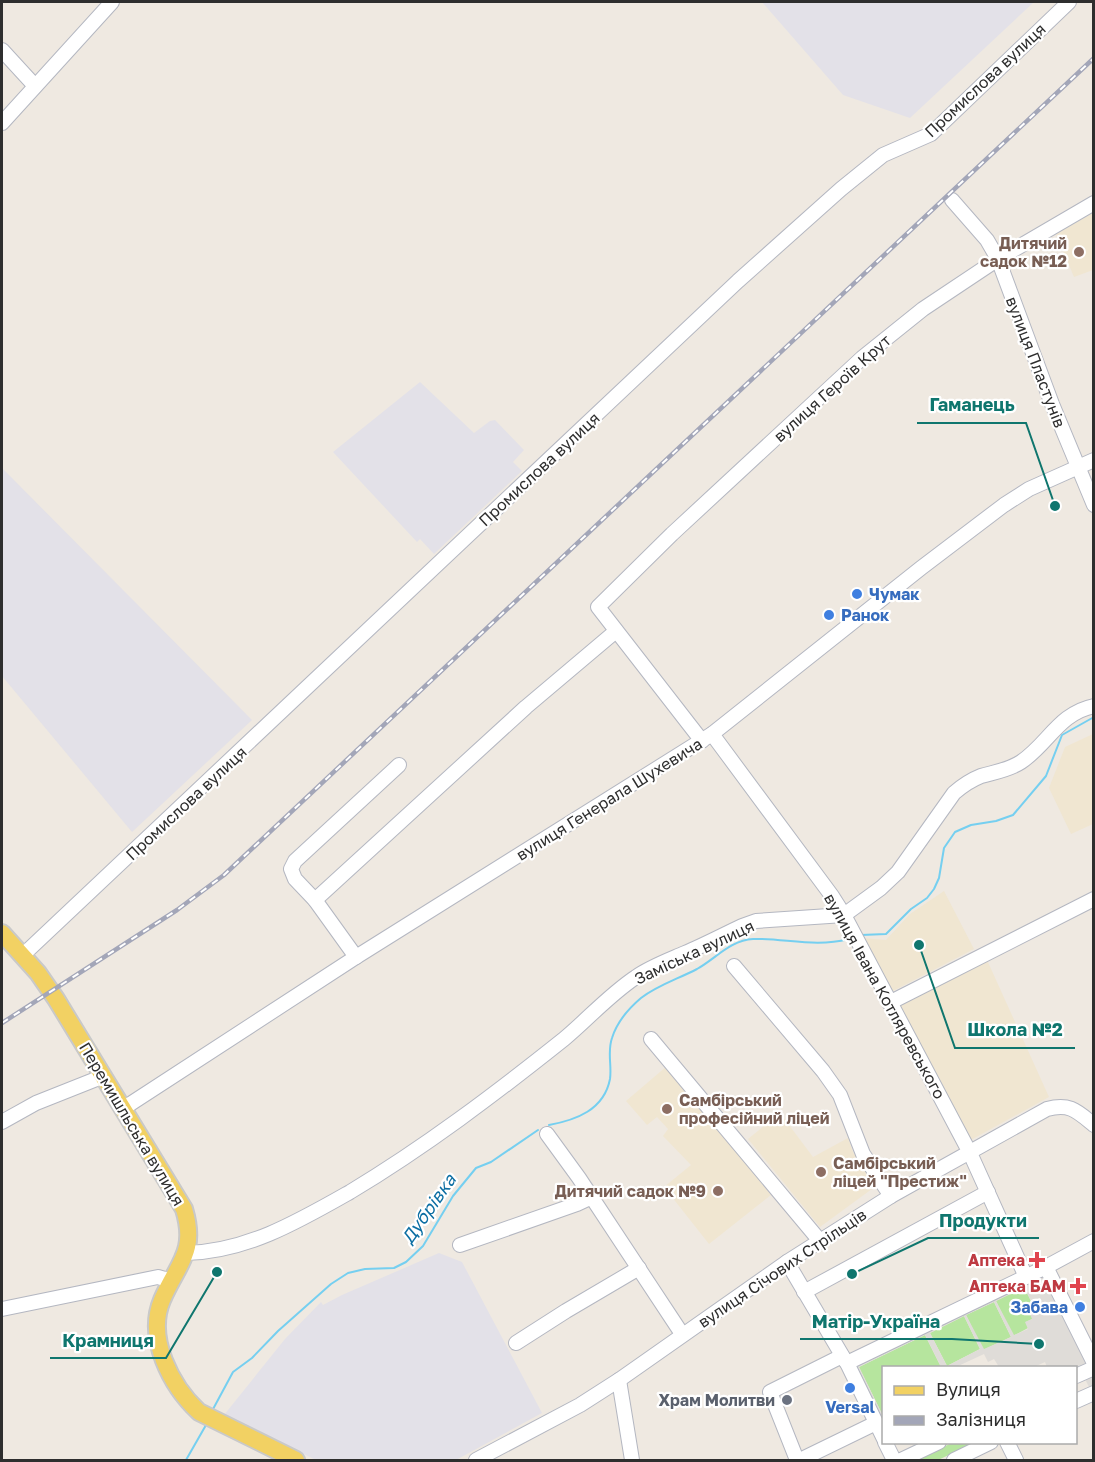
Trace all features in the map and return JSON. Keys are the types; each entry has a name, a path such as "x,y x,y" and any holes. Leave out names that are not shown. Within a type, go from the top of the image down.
{"main road":[{"name":"Перемишльська вулиця","path":"2,933 38,973 124,1108 184,1209 190,1232 189,1242 186,1253 161,1302 157,1329 162,1355 178,1388 199,1412 296,1461"}],"street":[{"path":"2,123 112,2"},
{"name":"Промислова вулиця","path":"23,955 738,281 840,189 883,155 931,134 1069,2"},
{"path":"2,50 35,86"},
{"name":"вулиця Пластунів","path":"952,200 987,240 998,259 1077,467"},
{"name":"вулиця Героїв Крут","path":"598,607 672,534 862,358 923,309 998,259 1094,203"},
{"name":"вулиця Генерала Шухевича","path":"124,1108 356,957 707,737 1004,505 1029,489 1094,460"},
{"path":"1077,467 1094,505"},
{"name":"вулиця Івана Котляревського","path":"598,607 707,737 832,896 970,1153 1026,1277"},
{"path":"315,900 518,714 616,631"},
{"path":"844,915 881,888 898,872 954,793 966,783 1020,763 1059,723 1073,713 1094,706"},
{"path":"356,957 315,900 295,879 291,869 292,865 399,765"},
{"path":"889,1003 1094,899"},
{"name":"Заміська вулиця","path":"186,1253 219,1251 257,1240 328,1205 381,1173 431,1140 509,1082 637,976 756,921 844,915"},
{"path":"734,966 823,1071 840,1095 863,1154 891,1196"},
{"path":"651,1039 820,1241"},
{"path":"2,1122 36,1103 104,1076"},
{"name":"вулиця Січових Стрільців","path":"476,1461 580,1405 787,1262 891,1196 1047,1109 1057,1106 1068,1107 1078,1111 1094,1125"},
{"path":"548,1134 682,1334"},
{"path":"804,1292 988,1192"},
{"path":"460,1245 592,1197"},
{"path":"876,1423 798,1461 770,1392 1026,1277 1094,1241"},
{"path":"787,1262 844,1359 882,1436"},
{"path":"1046,1267 1094,1363"},
{"path":"516,1343 639,1268"},
{"path":"2,1309 158,1277 172,1281"},
{"path":"1077,1376 1094,1368"},
{"path":"619,1380 632,1461"},
{"path":"1077,1401 1094,1393"},
{"path":"886,1444 894,1461"},
{"path":"901,1461 937,1444"},
{"path":"954,1461 989,1444"},
{"path":"1008,1444 1016,1461"}],"shaded area":[{"path":"762,2 1034,2 910,118 843,95"},
{"name":"Дитячий садок №12","path":"1093,213 1093,270 1074,277 1056,234"},
{"path":"420,382 474,433 495,420 524,450 513,462 522,471 434,554 420,539 417,542 333,452"},
{"path":"2,468 252,720 132,832 2,676"},
{"path":"1093,734 1093,824 1071,834 1049,788 1065,747"},
{"path":"944,891 974,949 891,992 862,938 886,940 910,914"},
{"path":"987,960 1049,1097 969,1141 899,1006"},
{"path":"667,1066 771,1195 709,1244 664,1187 691,1165 663,1136 668,1129 657,1117 647,1125 626,1101"},
{"name":"Самбірський ліцей \"Престиж\"","path":"780,1113 813,1157 848,1138 853,1152 876,1186 820,1227 748,1139"},
{"path":"439,1253 462,1262 542,1413 456,1460 316,1460 224,1415 285,1339 321,1302 323,1305"},
{"path":"1039,1277 1044,1278 1093,1373 1093,1385 1089,1387 1085,1379 1077,1383 1077,1366 1047,1366 1045,1362 1036,1366 998,1366 994,1359 988,1362 984,1354 958,1366 947,1366 940,1366 925,1335 859,1367 882,1414 882,1426 855,1370 856,1365","holes":["1024,1287 1036,1311 1030,1314 1032,1319 1025,1322 1028,1329 1014,1335 996,1301","994,1302 1011,1337 984,1349 966,1315","964,1316 980,1349 947,1366 930,1333"]}],"green space":[{"path":"1024,1287 1036,1311 1032,1319 1026,1322 1028,1328 1013,1336 996,1301"},
{"path":"994,1302 1011,1337 983,1350 966,1315"},
{"path":"964,1316 980,1349 947,1366 930,1333"},
{"path":"925,1335 940,1366 882,1366 882,1414 859,1367"},
{"path":"950,1444 973,1444 938,1460 915,1460"}],"waterway":[{"name":"Дубрівка","path":"861,935 886,934 911,909 927,898 939,878 944,848 955,832 971,825 996,821 1013,815 1046,776 1062,735 1094,717"},
{"name":"Дубрівка","path":"549,1125 579,1116 602,1099 610,1079 610,1048 614,1032 627,1011 648,993 697,969 730,946 745,940 824,943 848,939"},
{"name":"Дубрівка","path":"212,1411 233,1372 252,1358 278,1331 331,1284 348,1273 365,1269 394,1268 406,1262 423,1246 453,1196 476,1168 491,1162 538,1130"},
{"name":"Дубрівка","path":"186,1460 206,1425"}],"railway":[{"path":"2,1023 177,910 224,875 1094,58"}],"place":[{"name":"Дитячий садок №12","path":"1079,252"},
{"name":"Гаманець","path":"1055,506"},
{"name":"Чумак","path":"857,594"},
{"name":"Ранок","path":"829,615"},
{"name":"Школа №2","path":"919,945"},
{"name":"Самбірський професійний ліцей","path":"667,1109"},
{"name":"Самбірський ліцей \"Престиж\"","path":"821,1172"},
{"name":"Дитячий садок №9","path":"718,1191"},
{"name":"Аптека","path":"1037,1260"},
{"name":"Крамниця","path":"217,1272"},
{"name":"Продукти","path":"852,1274"},
{"name":"Аптека БАМ","path":"1078,1286"},
{"name":"Забава","path":"1080,1307"},
{"name":"Матір-Україна","path":"1039,1344"},
{"name":"Versal","path":"850,1388"},
{"name":"Храм Молитви","path":"787,1400"}]}
